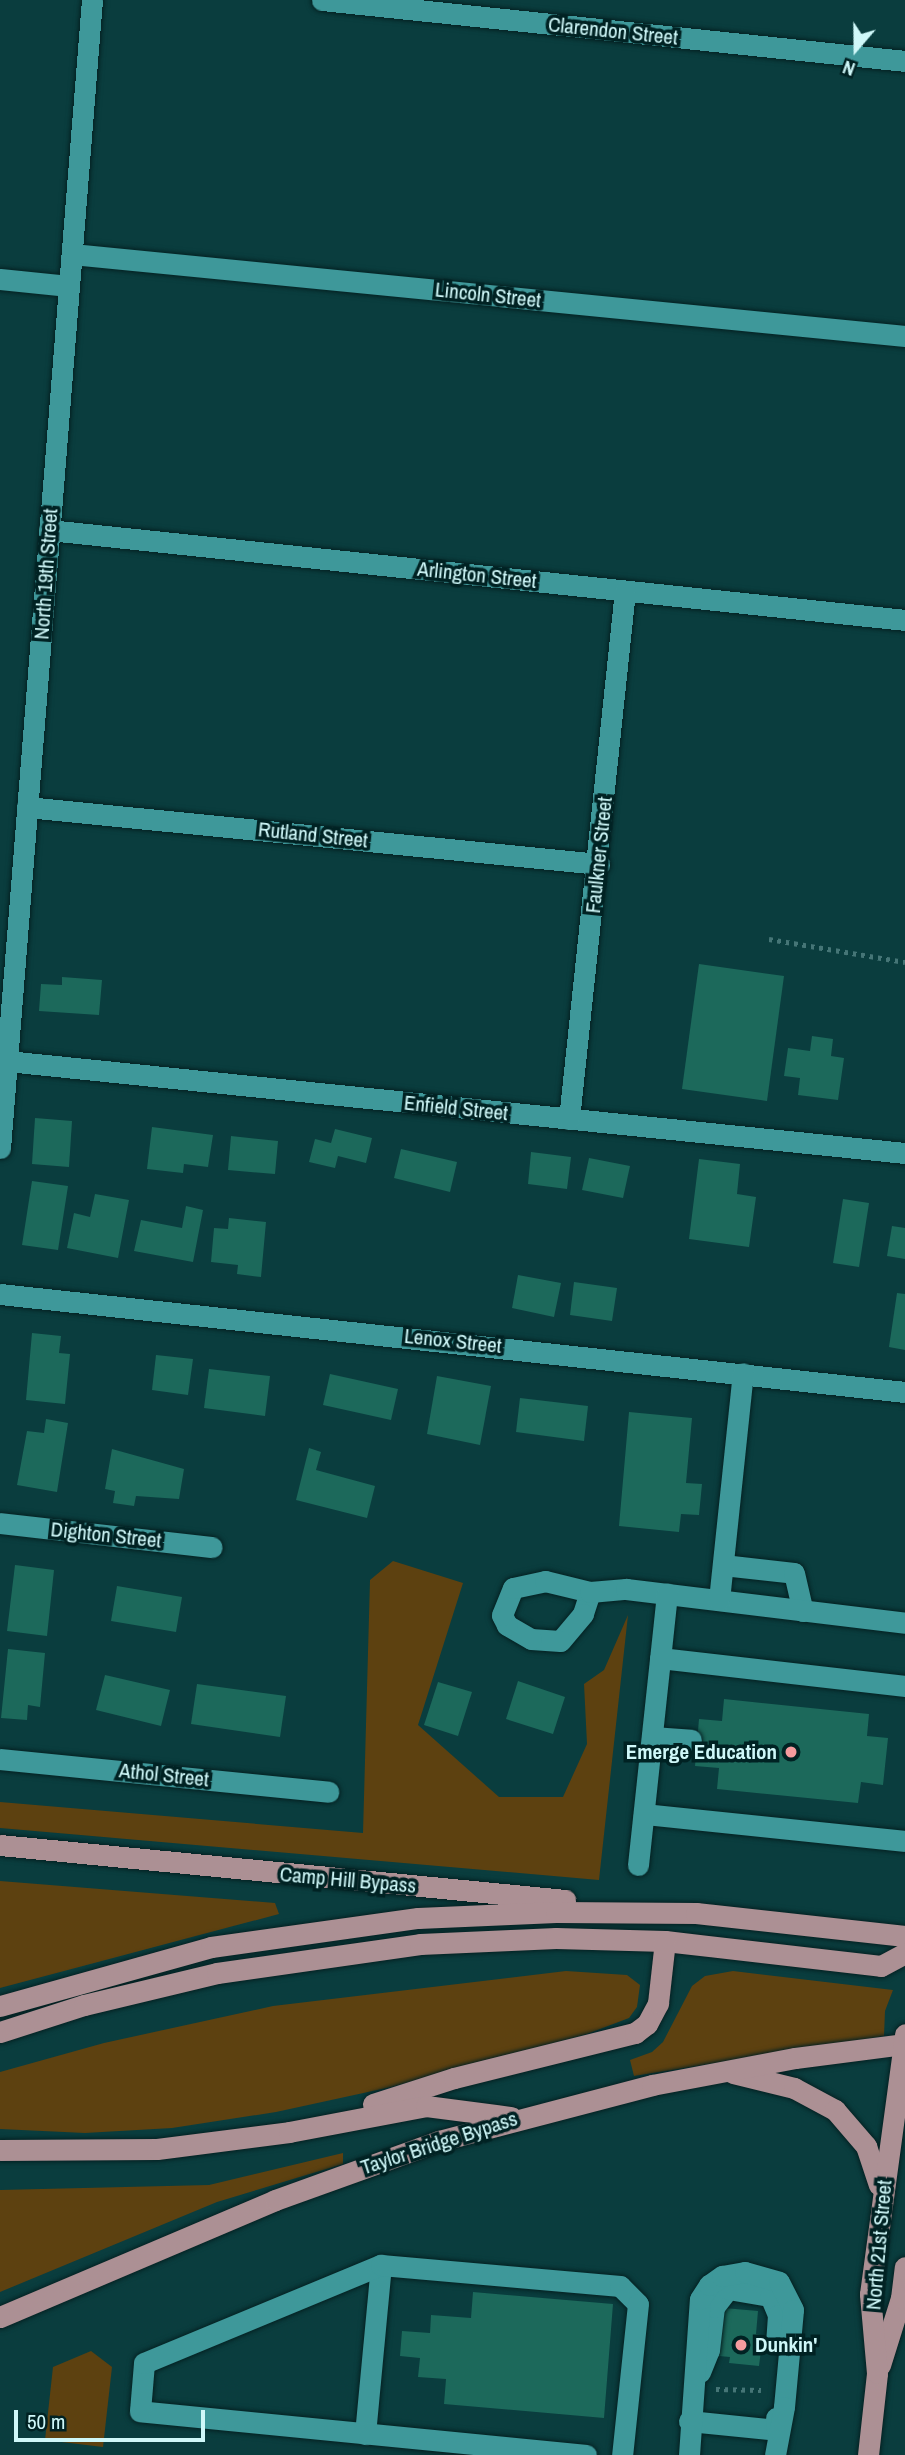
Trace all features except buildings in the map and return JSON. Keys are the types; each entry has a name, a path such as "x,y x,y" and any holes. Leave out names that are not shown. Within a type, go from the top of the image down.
{"main road":[{"name":"Camp Hill Bypass","path":"0,1845 696,1913"},
{"path":"0,2006 184,1953 349,1924 521,1913 696,1913 905,1936"},
{"path":"0,2032 151,1988 352,1951 487,1940 665,1941 881,1966 905,1953"},
{"path":"289,2132 453,2078 635,2033 647,2024 658,2003 665,1941"},
{"name":"Taylor Bridge Bypass","path":"0,2317 275,2200 517,2118 721,2070 903,2041"},
{"name":"North 21st Street","path":"877,2374 870,2294 903,2041"},
{"path":"721,2070 794,2088 835,2110 866,2146 881,2200"},
{"path":"0,2150 157,2149 289,2132 426,2106 517,2118"},
{"name":"North 21st Street","path":"867,2455 877,2374 901,2298 905,2267"}],"street":[{"name":"North 19th Street","path":"0,1148 92,0"},
{"name":"Clarendon Street","path":"322,0 905,61"},
{"name":"Lincoln Street","path":"72,254 905,336"},
{"path":"0,279 69,286"},
{"name":"Arlington Street","path":"49,530 905,620"},
{"name":"Faulkner Street","path":"569,1119 599,863 625,591"},
{"name":"Rutland Street","path":"27,807 599,863"},
{"name":"Enfield Street","path":"7,1061 905,1153"},
{"name":"Lenox Street","path":"0,1294 905,1392"},
{"path":"719,1600 743,1373"},
{"name":"Dighton Street","path":"0,1523 212,1546"},
{"path":"723,1565 794,1573 803,1611"},
{"path":"590,1592 626,1589 905,1623"},
{"path":"638,1865 667,1594"},
{"path":"660,1658 905,1686"},
{"path":"652,1737 691,1740"},
{"name":"Athol Street","path":"0,1759 328,1792"},
{"path":"644,1814 905,1840"},
{"path":"365,2434 381,2265"},
{"path":"574,2455 140,2411 144,2363 381,2265 620,2286 638,2304 622,2455"},
{"path":"689,2455 690,2397 709,2350 720,2296 728,2289 761,2291 770,2296 778,2315 773,2386 777,2430 775,2455"},
{"path":"688,2421 777,2430"}],"path":[{"path":"769,939 905,962"},
{"path":"716,2389 761,2393 761,2385"}],"shaded area":[{"path":"393,1561 463,1583 418,1725 499,1797 563,1797 587,1744 584,1684 604,1670 628,1615 599,1880 0,1828 0,1802 363,1833 370,1580"},
{"path":"0,1881 275,1903 279,1914 0,1988"},
{"path":"566,1971 627,1975 640,1985 637,2007 629,2018 587,2034 391,2087 276,2112 172,2128 85,2133 0,2129 0,2072 104,2043 273,2006"},
{"path":"733,1971 893,1990 885,2011 884,2036 634,2076 630,2060 652,2052 663,2042 692,1986 705,1976"},
{"path":"343,2153 343,2164 217,2202 0,2292 0,2190 209,2185"},
{"path":"91,2351 112,2367 103,2447 45,2440 53,2367"}],"place":[{"name":"Emerge Education","path":"791,1752"},
{"name":"Dunkin'","path":"741,2345"}]}
